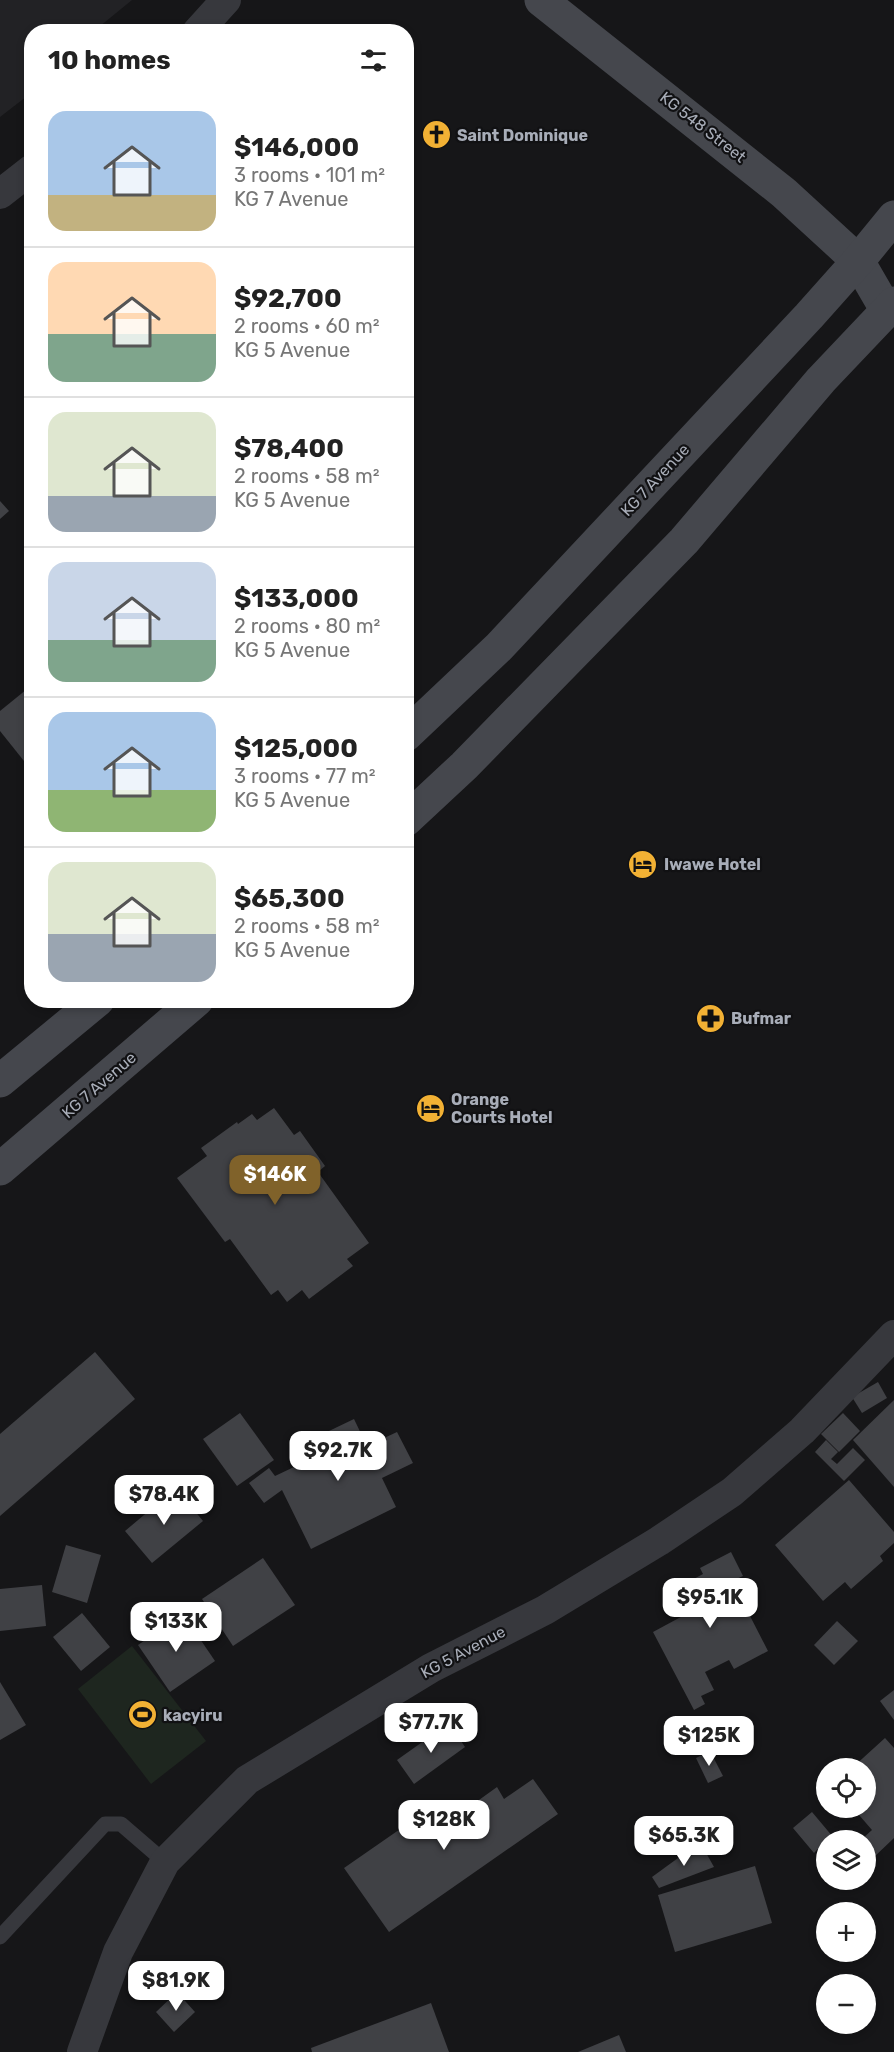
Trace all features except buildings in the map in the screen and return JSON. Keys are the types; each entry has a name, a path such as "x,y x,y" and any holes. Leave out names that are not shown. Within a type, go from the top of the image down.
{"main road":[{"name":"KG 548 Street","path":"541,0 766,178 858,261 892,314"},
{"name":"KG 7 Avenue","path":"414,727 499,647 858,261 894,217"},
{"path":"414,813 464,766 684,540 821,380 892,314"},
{"path":"0,1082 88,1008"},
{"name":"KG 7 Avenue","path":"0,1169 188,1008"}],"street":[{"path":"204,24 226,0"},
{"path":"0,194 24,175"},
{"name":"KG 5 Avenue","path":"82,2052 118,1952 165,1862 247,1780 431,1668 544,1610 659,1541 732,1492 802,1431 894,1335"}],"lane":[{"path":"0,1937 105,1824 121,1824 165,1862"}],"shaded area":[{"path":"0,0 132,0 103,24 24,24 24,98 0,117"},
{"name":"kacyiru","path":"132,1646 206,1741 151,1784 78,1689"}],"place":[{"name":"Saint Dominique","path":"436,135"},
{"name":"Iwawe Hotel","path":"643,864"},
{"name":"Bufmar","path":"710,1018"},
{"name":"Orange Courts Hotel","path":"430,1108"},
{"name":"kacyiru","path":"142,1715"}]}
